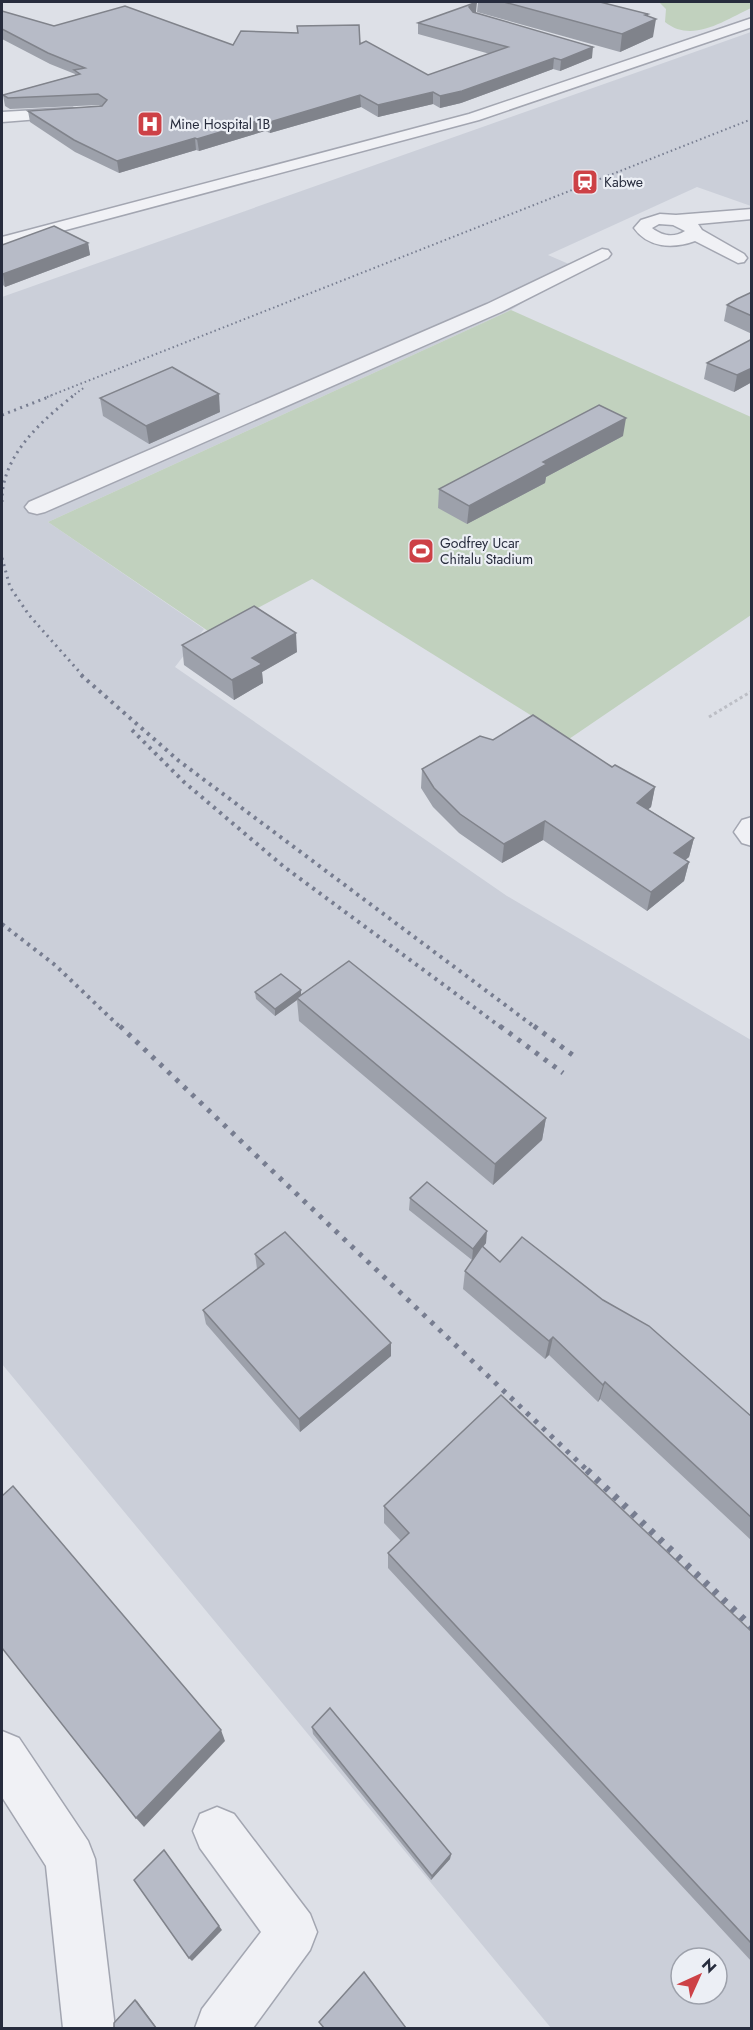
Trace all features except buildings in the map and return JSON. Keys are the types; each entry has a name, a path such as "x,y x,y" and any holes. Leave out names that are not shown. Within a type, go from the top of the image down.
{"street":[{"path":"2,242 474,117 752,22"},
{"path":"610,57 632,63"},
{"path":"2,117 87,113"},
{"path":"633,242 644,225 653,220 747,215"},
{"path":"37,507 494,308 633,242 686,238 694,232 747,215"},
{"path":"677,220 745,260"},
{"path":"633,242 745,260"},
{"path":"752,827 749,832 752,836"},
{"path":"2,1755 70,1859 88,2028"},
{"path":"217,1831 291,1932 221,2028"}],"path":[{"path":"710,717 752,691"}],"shaded area":[{"path":"751,32 751,206 697,187 548,255 578,268 511,310 48,522 204,629 175,667 507,896 751,1040 751,2028 551,2028 2,1364 2,297"}],"green space":[{"path":"659,2 751,2 751,8 708,28 686,31 665,22 666,9"},
{"name":"Godfrey Ucar Chitalu Stadium","path":"511,310 751,417 751,615 569,739 312,579 211,633 48,522"}],"railway":[{"path":"47,397 752,119"},
{"path":"71,397 85,387"},
{"path":"2,415 51,396"},
{"path":"2,502 3,486 15,456 36,429 73,396"},
{"path":"2,558 10,587 29,615 83,676"},
{"path":"81,675 179,761 536,1028"},
{"path":"132,730 184,782 283,866 502,1028"},
{"path":"2,924 55,965 121,1028"},
{"path":"120,1026 588,1471"},
{"path":"500,1026 563,1073"},
{"path":"534,1026 578,1059"},
{"path":"587,1470 752,1627"}],"place":[{"name":"Mine Hospital 1B","path":"150,124"},
{"name":"Kabwe","path":"585,182"},
{"name":"Godfrey Ucar Chitalu Stadium","path":"421,551"}]}
